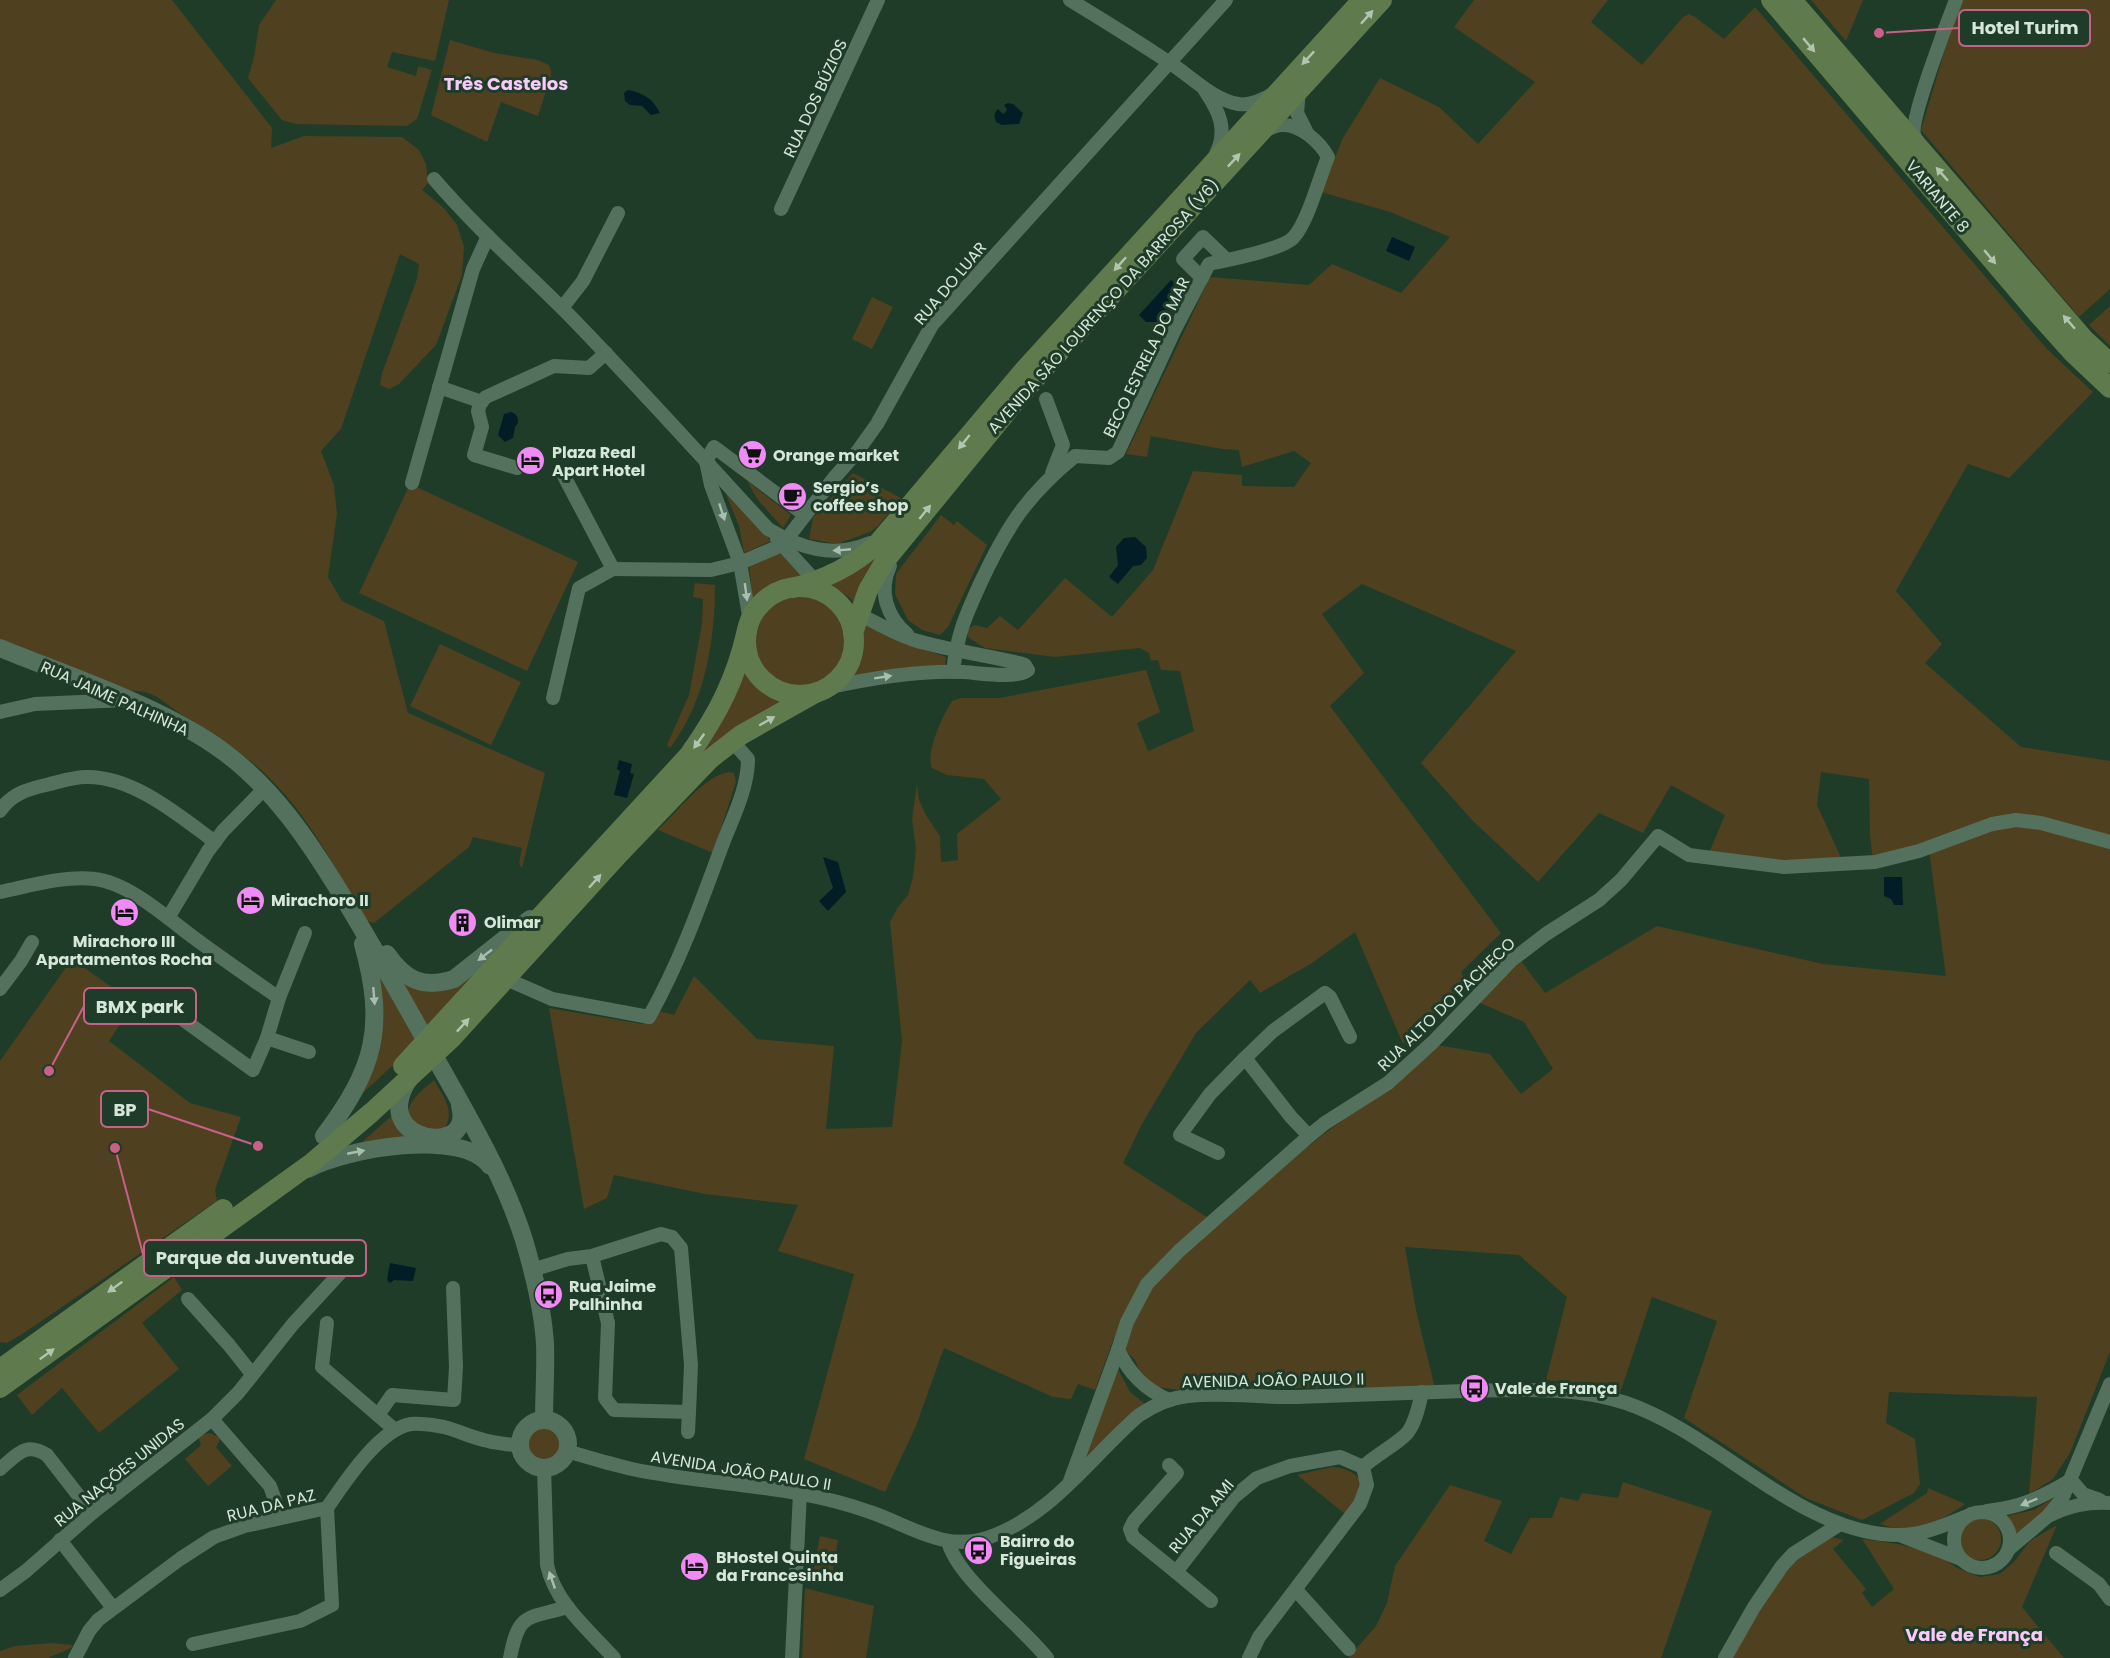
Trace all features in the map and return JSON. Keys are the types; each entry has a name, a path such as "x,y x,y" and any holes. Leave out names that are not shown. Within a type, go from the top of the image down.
{"main road":[{"name":"AVENIDA SÃO LOURENÇO DA BARROSA (V6)","path":"0,1369 324,1136 415,1054 688,755 710,726 733,680 748,626 754,613 766,599 792,588 837,599 876,576 897,534 1025,369 1362,0"},
{"name":"AVENIDA SÃO LOURENÇO DA BARROSA (V6)","path":"837,599 866,555 897,534 1052,360 1382,0"},
{"name":"VARIANTE 8","path":"1771,0 2038,314 2073,353 2110,388"},
{"name":"VARIANTE 8","path":"1792,0 2084,339 2110,363"},
{"name":"AVENIDA SÃO LOURENÇO DA BARROSA (V6)","path":"0,1388 344,1137 451,1039 685,783 710,759 732,741 822,690 841,676 853,651 853,633 837,599"},
{"path":"748,626 749,658 764,681 789,694 799,695 822,690"}],"street":[{"name":"RUA DOS BÚZIOS","path":"781,209 878,0"},
{"path":"1070,0 1170,63 1203,87 1229,101 1241,104 1253,103 1277,92"},
{"name":"RUA DO LUAR","path":"784,542 877,424 932,325 1226,0"},
{"path":"1922,151 1914,134 1915,123 1956,0"},
{"path":"1890,115 1905,114 1913,108 1927,84"},
{"path":"1203,87 1219,111 1221,124 1220,147 1209,166"},
{"path":"1299,90 1297,113 1307,134"},
{"path":"1259,133 1284,124 1307,134"},
{"name":"BECO ESTRELA DO MAR","path":"1076,456 1109,458 1118,452 1175,329 1209,264 1273,248 1292,239 1303,221 1328,157 1323,148 1307,134"},
{"path":"434,179 459,209 606,353 684,435 768,529 784,542 837,599 892,631 914,640 1019,663 1025,665 1028,670 1011,675 953,672 910,674 822,690"},
{"path":"562,308 583,281 618,213"},
{"path":"412,483 473,269 488,236"},
{"path":"1202,278 1183,259 1203,237 1227,260"},
{"path":"517,468 474,454 482,427 478,411 482,402 494,393 554,366 590,368 606,353"},
{"path":"439,387 482,402"},
{"path":"953,672 960,628 999,543 1023,506 1052,475 1076,456 1063,445 1046,399"},
{"path":"1052,475 1063,445"},
{"path":"748,626 740,563 711,485 706,461 714,447 805,515"},
{"path":"564,476 613,569"},
{"path":"553,698 579,588 613,569 711,570 740,563 784,542 826,551 850,550 897,534"},
{"path":"897,534 884,585 887,604 896,625 914,640"},
{"name":"RUA JAIME PALHINHA","path":"0,648 128,700 199,736 224,752 265,788 301,831 387,971 499,1179 523,1239 538,1295 544,1343 544,1420"},
{"path":"0,712 35,704 128,700"},
{"path":"506,979 552,999 649,1017 669,982 688,938 746,780 748,759 732,741"},
{"path":"0,811 12,798 29,789 85,776 104,778 125,785 148,797 174,812 215,842"},
{"path":"168,918 215,842 265,788"},
{"name":"RUA ALTO DO PACHECO","path":"1070,1482 1127,1322 1147,1284 1179,1251 1309,1136 1325,1123 1388,1083 1433,1042 1512,960 1569,918 1599,900 1658,837 1689,855 1784,867 1875,862 1919,851 1992,824 2016,820 2042,823 2110,842"},
{"path":"0,892 82,878 112,883 168,918 279,998"},
{"path":"357,919 375,937 402,972 423,984 439,984 454,978 563,892"},
{"path":"324,1136 361,1079 367,1065 373,1035 375,1008 373,985 357,919"},
{"path":"174,1013 253,1070 305,933"},
{"path":"0,989 32,942"},
{"path":"1218,1153 1180,1135 1210,1094 1273,1031 1324,993 1330,997 1350,1036"},
{"path":"267,1038 309,1052"},
{"path":"1245,1058 1291,1117 1309,1136"},
{"path":"410,1077 401,1091 398,1109 409,1130 419,1136 444,1137 453,1134 460,1127 462,1119 460,1103"},
{"path":"283,1183 314,1166 346,1154 398,1146 428,1145 462,1148 477,1154 486,1161 499,1179"},
{"path":"532,1270 568,1259 592,1256 661,1234 672,1237 681,1248 691,1365 688,1432"},
{"path":"592,1256 608,1323 605,1398 614,1410 689,1412"},
{"name":"RUA NAÇÕES UNIDAS","path":"0,1590 92,1513 212,1419 238,1393 293,1324 340,1273 327,1257"},
{"path":"378,1415 392,1395 454,1400 456,1367 453,1288"},
{"path":"188,1299 252,1374"},
{"path":"327,1323 322,1367 395,1430 410,1424 425,1424 488,1441 520,1446"},
{"path":"1118,1350 1127,1369 1139,1383 1169,1400"},
{"path":"1900,1535 1960,1559 1976,1568 1988,1568 1998,1563 2009,1549 2048,1516 2062,1499 2110,1384"},
{"name":"AVENIDA JOÃO PAULO II","path":"566,1451 633,1469 800,1493 870,1511 927,1536 948,1541 984,1539 1015,1527 1042,1508 1138,1416 1155,1405 1169,1400 1188,1396 1279,1397 1528,1390 1576,1392 1625,1403 1675,1424 1777,1491 1840,1524 1900,1535"},
{"path":"1249,1658 1259,1637 1360,1504 1367,1485 1363,1467 1374,1456 1408,1434 1417,1414 1422,1392"},
{"path":"212,1419 270,1486 281,1517"},
{"path":"544,1420 558,1425 565,1432 567,1442 566,1451 558,1463 544,1467 530,1462 523,1455 520,1446 521,1436 526,1428 534,1422 544,1420"},
{"name":"RUA DA PAZ","path":"75,1658 89,1631 98,1620 214,1537 244,1526 327,1508 351,1474 379,1443 395,1430"},
{"path":"0,1469 29,1448 37,1449 47,1455 92,1513"},
{"name":"RUA DA AMI","path":"1176,1572 1234,1497 1257,1478 1290,1466 1340,1457 1363,1467"},
{"name":"RUA DA AMI","path":"1169,1465 1177,1473 1134,1521 1130,1529 1133,1537 1211,1601"},
{"path":"544,1467 547,1565 554,1589 614,1658"},
{"path":"2071,1480 2083,1494 2109,1503"},
{"path":"1900,1535 1936,1528 1982,1512 2019,1506 2071,1480"},
{"path":"792,1658 800,1493"},
{"path":"2048,1516 2070,1506 2089,1502 2109,1503"},
{"path":"193,1644 300,1621 333,1605 327,1508"},
{"path":"1982,1512 1999,1517 2007,1526 2010,1538 2009,1549"},
{"path":"1960,1559 1953,1537 1957,1526 1965,1517"},
{"path":"1725,1658 1754,1607 1782,1566 1793,1554 1840,1524"},
{"path":"60,1540 113,1608"},
{"path":"948,1541 952,1552 966,1573 1034,1641 1047,1658"},
{"path":"2056,1553 2098,1584 2110,1599"},
{"path":"1296,1590 1349,1649"},
{"path":"510,1658 513,1637 522,1622 531,1617 568,1607"}],"shaded area":[{"path":"0,0 172,0 272,128 271,148 304,136 402,137 419,150 426,164 428,183 422,190 443,207 457,225 464,247 462,275 436,345 399,384 389,389 380,385 382,373 417,279 419,264 400,254 341,429 321,451 334,485 337,514 328,577 342,601 384,621 408,713 545,773 522,868 519,864 522,848 473,837 469,847 374,923 367,921 331,861 292,803 277,785 241,754 151,694 129,691 0,639"},
{"path":"276,0 449,0 435,61 392,52 387,67 416,76 418,66 432,70 417,119 407,126 296,124 282,120 248,78 259,25"},
{"path":"1474,0 1608,0 1591,22 1642,65 1683,17 1689,14 1695,17 1724,39 1755,7 2047,349 2093,392 2009,478 1968,464 1896,591 1942,644 1925,663 2021,747 2110,761 2110,1352 2070,1453 2053,1479 2029,1494 2037,1397 1889,1392 1886,1423 1915,1439 1920,1484 1914,1493 1862,1520 1806,1498 1684,1418 1717,1321 1652,1297 1620,1393 1582,1384 1546,1380 1567,1297 1519,1255 1405,1247 1416,1310 1435,1388 1180,1390 1156,1387 1143,1379 1135,1360 1114,1338 1095,1390 1078,1384 1071,1399 1053,1397 944,1348 916,1426 885,1492 804,1459 854,1274 778,1251 798,1205 705,1194 614,1175 607,1198 584,1209 549,1008 642,1024 648,1022 659,1011 674,1015 694,976 757,1039 834,1046 826,1129 892,1127 902,1041 890,922 908,895 913,877 916,849 912,819 917,784 919,800 940,836 941,862 958,860 957,834 1001,799 984,779 947,775 932,768 930,761 933,744 952,701 961,698 999,698 1146,670 1160,712 1137,723 1148,751 1194,731 1180,671 1161,670 1158,660 1151,661 1149,653 1140,648 1055,657 985,648 969,638 967,633 969,628 975,625 987,628 1000,616 1018,630 1065,578 1112,617 1153,570 1193,471 1242,475 1242,486 1294,487 1311,463 1294,451 1242,467 1239,450 1151,436 1147,457 1126,454 1210,277 1309,285 1332,264 1401,293 1450,237 1390,212 1321,192 1343,138 1380,78 1439,107 1478,144 1535,82 1454,27","holes":["1362,584 1516,651 1421,763 1473,821 1538,882 1599,813 1643,833 1671,785 1725,815 1709,853 1813,862 1842,860 1817,805 1821,772 1869,779 1873,860 1928,842 1946,976 1823,964 1657,926 1545,993 1521,961 1480,1003 1524,1022 1553,1069 1521,1094 1490,1054 1437,1045 1395,1086 1352,1113 1296,1155 1219,1225 1123,1163 1142,1124 1196,1033 1250,980 1260,993 1312,963 1355,932 1403,1044 1466,980 1461,972 1501,933 1330,706 1364,673 1322,614"]},
{"path":"1811,0 1863,0 1846,41"},
{"path":"1963,0 2110,0 2110,289 2079,317 1921,130 1952,26"},
{"path":"450,40 494,53 538,60 549,65 551,76 538,116 501,102 487,142 431,115"},
{"path":"872,297 893,307 872,349 852,339"},
{"path":"2110,306 2110,346 2089,325"},
{"path":"1043,361 856,606 851,599 828,582"},
{"path":"853,473 901,498 878,526 870,532 837,544 809,539 813,518"},
{"path":"747,481 791,515 783,528 758,500"},
{"path":"410,484 578,562 527,671 359,593"},
{"path":"724,489 771,541 744,553 739,526"},
{"path":"941,515 954,525 957,521 987,545 948,627 940,635 922,630 908,620 895,594 896,574"},
{"path":"781,551 803,575 801,579 775,586 753,601 749,566"},
{"path":"695,583 715,585 710,649 706,671 692,711 670,748 667,745 689,695 702,624 703,599 693,597"},
{"path":"800,596 817,600 832,609 841,624 845,641 841,658 832,673 817,682 800,686 783,682 768,673 759,658 755,641 759,624 768,609 783,600"},
{"path":"864,623 896,640 946,657 945,666 906,668 853,678 862,656"},
{"path":"440,644 521,682 491,745 410,706"},
{"path":"745,663 751,677 761,688 788,702 769,711 356,1122 295,1165 372,1102 688,766"},
{"path":"729,772 734,773 736,782 713,853 658,830 701,787 710,780"},
{"path":"499,954 405,1054 363,1093 374,1066 373,974 415,988"},
{"path":"72,959 134,1003 109,1041 190,1103 241,1117 215,1190 217,1201 24,1333 7,1343 0,1342 0,1061"},
{"path":"434,1080 447,1105 449,1117 443,1130 423,1132 408,1114 409,1108 421,1091"},
{"path":"394,1114 402,1133 413,1144 354,1149"},
{"path":"174,1277 182,1290 142,1323 179,1369 99,1433 62,1388 32,1415 17,1395"},
{"path":"1118,1369 1130,1392 1145,1404 1086,1458"},
{"path":"544,1426 556,1431 561,1443 556,1455 544,1460 532,1455 527,1443 532,1431"},
{"path":"210,1433 219,1437 220,1440 216,1447 232,1466 208,1486 185,1459 201,1445 198,1437"},
{"path":"1332,1467 1349,1471 1361,1482 1360,1494 1345,1514 1297,1475"},
{"path":"1623,1482 1712,1511 1661,1658 1348,1658 1376,1626 1387,1603 1395,1566 1450,1485 1502,1501 1484,1541 1511,1554 1530,1518 1552,1518 1560,1497 1578,1501 1582,1493 1618,1498"},
{"path":"1928,1488 1965,1504 1935,1522 1915,1528 1880,1524 1927,1493"},
{"path":"2056,1496 2057,1500 2016,1535 2007,1516 2034,1510"},
{"path":"1980,1518 1995,1524 2001,1539 1995,1554 1980,1560 1965,1554 1959,1539 1965,1524"},
{"path":"2057,1525 2022,1607 2064,1658 1732,1658 1782,1571 1811,1547 1831,1537 1844,1540 1833,1549 1866,1589 1862,1593 1872,1607 1894,1589 1862,1539 1936,1553 1957,1568 1980,1577 2000,1574 2015,1561 2030,1541"},
{"path":"820,1536 838,1540 832,1575 813,1572"},
{"path":"805,1588 874,1606 866,1658 802,1658"},
{"path":"51,1643 73,1645 48,1658 0,1658 0,1651 15,1646"}],"water":[{"path":"628,90 647,97 660,113 651,115 642,106 630,105 625,101 624,93"},
{"path":"1013,104 1023,113 1019,124 1002,125 996,122 996,112 998,109 1003,114 1006,112 1004,105"},
{"path":"1392,237 1415,247 1409,261 1386,251"},
{"path":"1171,280 1180,288 1164,322 1146,322 1139,315"},
{"path":"511,412 517,416 518,423 513,438 505,442 498,435 504,414"},
{"path":"1135,537 1146,547 1147,558 1141,565 1133,566 1118,584 1109,577 1118,565 1116,547 1124,538"},
{"path":"619,760 632,764 630,773 634,774 627,798 614,795 620,771 617,769"},
{"path":"823,857 838,862 846,892 828,911 819,901 833,888"},
{"path":"1884,877 1902,877 1903,905 1894,905 1891,899 1884,896"},
{"path":"390,1263 416,1268 413,1281 394,1280 390,1283 387,1280"}],"place":[{"name":"Hotel Turim","path":"1879,33"},
{"name":"Orange market","path":"752,455"},
{"name":"Plaza Real Apart Hotel","path":"531,461"},
{"name":"Sergio’s coffee shop","path":"792,496"},
{"name":"Mirachoro II","path":"250,900"},
{"name":"Mirachoro III Apartamentos Rocha","path":"124,913"},
{"name":"Olimar","path":"463,922"},
{"name":"BMX park","path":"49,1071"},
{"name":"BP","path":"258,1146"},
{"name":"Parque da Juventude","path":"115,1148"},
{"name":"Rua Jaime Palhinha","path":"548,1295"},
{"name":"Vale de França","path":"1474,1388"},
{"name":"Bairro do Figueiras","path":"979,1550"},
{"name":"BHostel Quinta da Francesinha","path":"695,1566"}],"district":[{"name":"Três Castelos","path":"506,84"},
{"name":"Vale de França","path":"1974,1635"}]}
